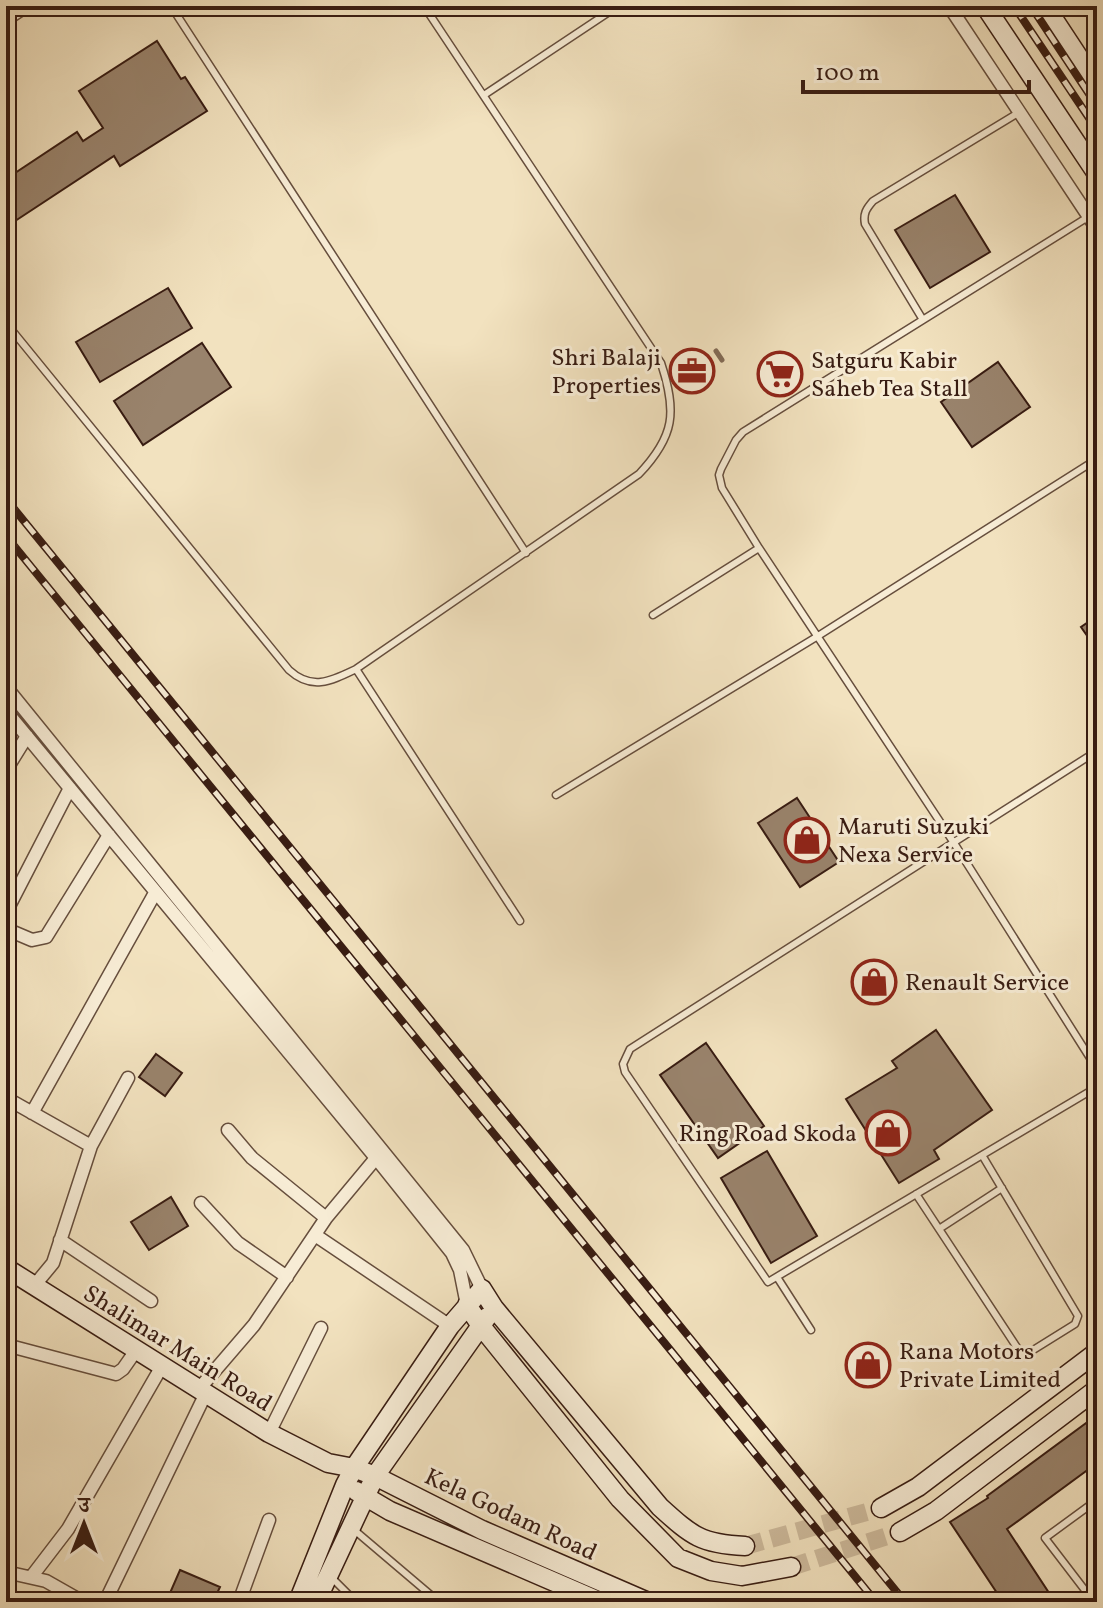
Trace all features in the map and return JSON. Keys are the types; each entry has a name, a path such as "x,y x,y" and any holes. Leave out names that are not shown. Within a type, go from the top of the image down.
{"street":[{"path":"949,6 1097,229"},
{"path":"985,6 1097,174"},
{"path":"1045,6 1097,85"},
{"path":"6,687 463,1250 494,1308 660,1507 687,1533 715,1545 745,1546"},
{"path":"6,711 452,1253 460,1270 467,1305 481,1326 620,1499 678,1558 711,1571 742,1576 791,1567"},
{"path":"6,770 27,736"},
{"path":"6,912 70,788"},
{"path":"6,929 32,940 46,937 109,835"},
{"path":"32,1113 155,893"},
{"path":"34,1286 53,1263 91,1146 128,1078"},
{"path":"6,1098 91,1146"},
{"path":"228,1130 252,1158 326,1218"},
{"path":"105,1602 202,1391 254,1325 326,1218 376,1158"},
{"path":"201,1203 238,1243 287,1277"},
{"path":"315,1235 450,1326"},
{"path":"60,1240 151,1301"},
{"name":"Shalimar Main Road","path":"6,1268 269,1433 328,1463 354,1468"},
{"path":"298,1602 354,1468 450,1326 482,1289"},
{"path":"316,1602 375,1476 494,1308"},
{"path":"269,1433 321,1328"},
{"path":"6,1345 116,1374 137,1349"},
{"path":"881,1508 918,1487 1097,1352"},
{"path":"32,1576 68,1529 162,1366"},
{"path":"900,1532 936,1511 1097,1389"},
{"name":"Shalimar Main Road","path":"328,1463 345,1485"},
{"name":"Kela Godam Road","path":"354,1468 482,1530 648,1602"},
{"name":"Kela Godam Road","path":"345,1485 390,1511 601,1602"},
{"path":"239,1602 269,1520"},
{"path":"6,1572 32,1576 62,1588 83,1602"}],"lane":[{"path":"6,23 32,6"},
{"path":"171,6 526,553"},
{"path":"6,323 300,680 316,683 332,681 356,669 526,553 613,489 639,474 656,456 672,417 670,392 661,363 424,6"},
{"path":"484,95 618,6"},
{"path":"923,320 865,224 867,208 873,201 1019,112"},
{"path":"1089,217 769,416 736,440 721,469 720,482 759,548 954,843 1097,1069"},
{"path":"556,795 818,636 1097,459"},
{"path":"653,615 759,548"},
{"path":"356,669 520,921"},
{"path":"1097,763 1094,753 630,1049 623,1064 625,1072 768,1282 1097,1087"},
{"path":"916,1194 1021,1352 1030,1352 1075,1324 1077,1311 982,1155"},
{"path":"939,1229 1002,1188"},
{"path":"777,1277 811,1330"},
{"path":"1094,1602 1045,1538 1097,1500"},
{"path":"350,1527 439,1602"},
{"path":"329,1575 356,1602"}],"building":[{"path":"157,41 181,79 185,77 207,111 120,166 114,156 6,227 6,179 77,132 83,141 103,128 79,91"},
{"path":"955,195 990,252 930,288 895,230"},
{"path":"168,288 192,328 100,382 76,342"},
{"path":"202,343 231,387 143,445 114,401"},
{"path":"998,362 1030,407 972,447 941,402"},
{"path":"1097,616 1097,650 1081,627"},
{"path":"797,798 839,862 800,887 758,823"},
{"path":"936,1030 992,1110 934,1150 939,1159 899,1183 846,1099 897,1068 892,1061"},
{"path":"706,1043 764,1126 718,1158 660,1075"},
{"path":"156,1054 182,1073 165,1096 139,1077"},
{"path":"767,1151 817,1236 771,1263 721,1178"},
{"path":"171,1197 188,1226 149,1250 131,1222"},
{"path":"1097,1415 1097,1463 1007,1529 1055,1602 1003,1602 950,1522 988,1498"},
{"path":"180,1570 220,1587 213,1602 191,1602 170,1593"}],"waterway":[{"path":"716,351 722,360"}],"tunnel":[{"path":"745,1546 881,1508"},
{"path":"791,1567 900,1532"}],"railway":[{"path":"1014,6 1097,130"},
{"path":"1031,6 1097,106"},
{"path":"6,499 905,1602"},
{"path":"6,536 876,1602"}],"place":[{"name":"Shri Balaji Properties","path":"692,371"},
{"name":"Satguru Kabir Saheb Tea Stall","path":"780,374"},
{"name":"Maruti Suzuki Nexa Service","path":"807,840"},
{"name":"Renault Service","path":"874,982"},
{"name":"Ring Road Skoda","path":"888,1133"},
{"name":"Rana Motors Private Limited","path":"868,1365"}]}
